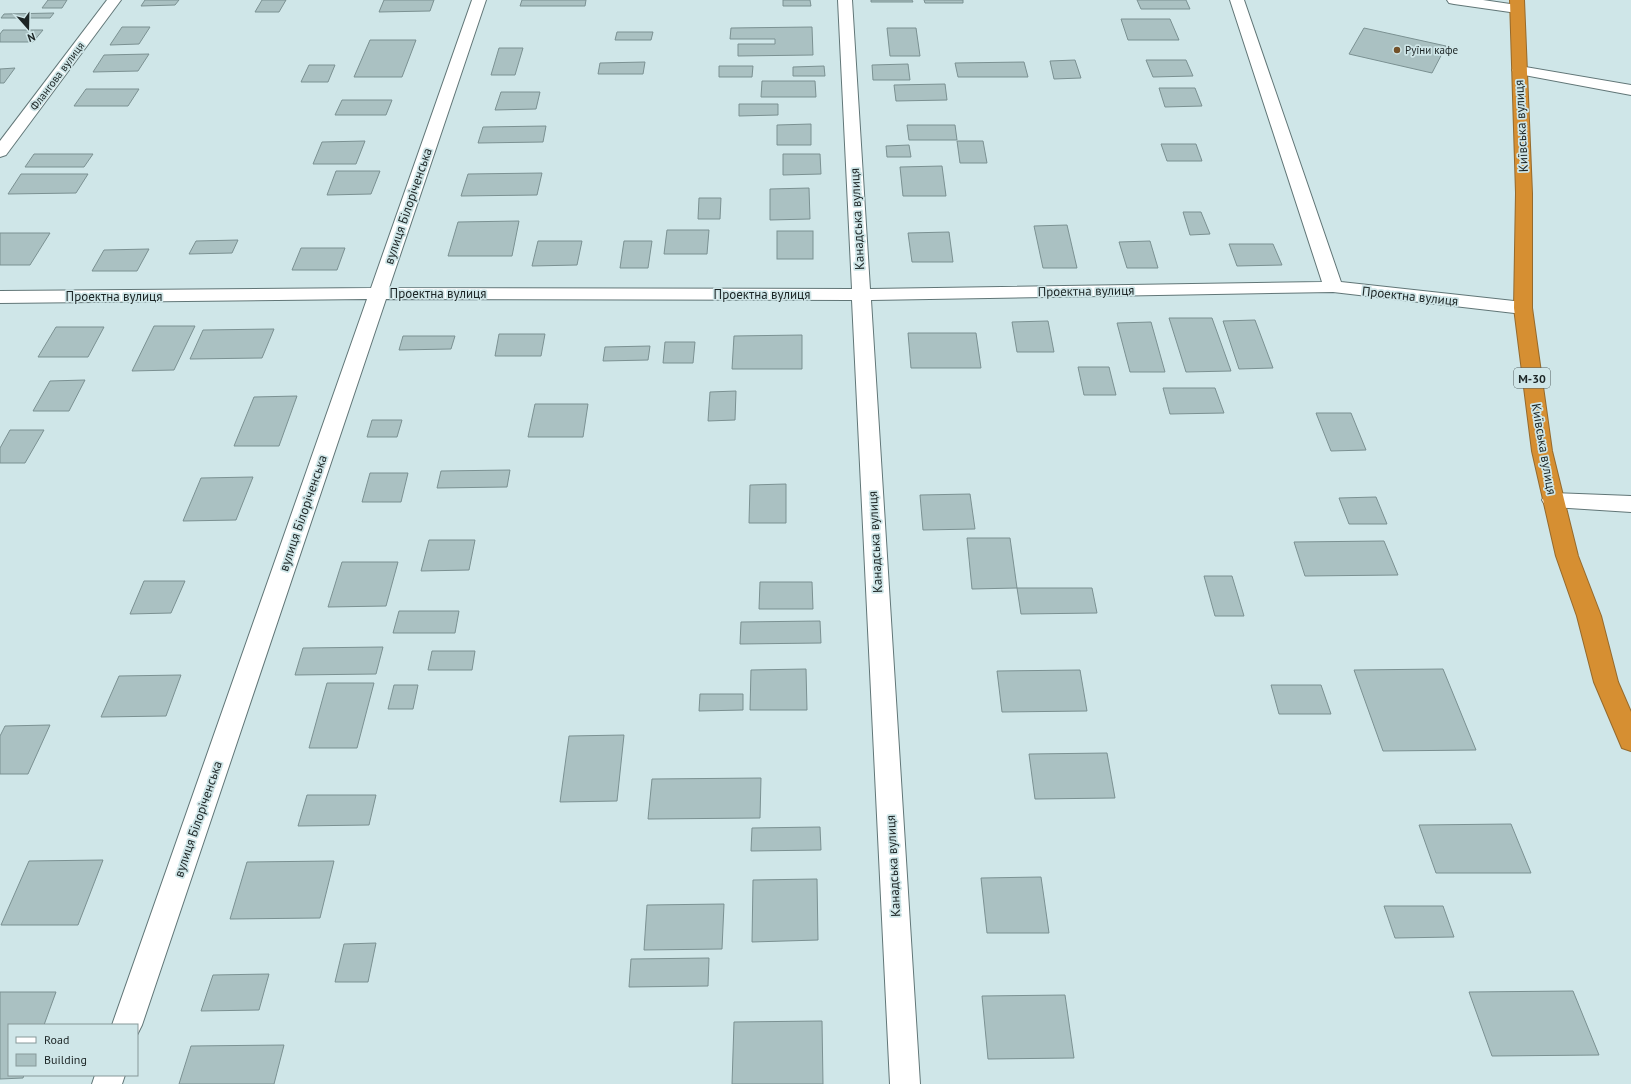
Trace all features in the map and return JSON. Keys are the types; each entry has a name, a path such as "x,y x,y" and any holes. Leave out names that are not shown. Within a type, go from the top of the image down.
{"highway":[{"name":"Київська вулиця","path":"1517,4 1524,193 1523,308 1542,451 1567,556 1589,616 1606,682 1631,741"}],"street":[{"name":"Флангова вулиця","path":"0,152 114,0"},
{"name":"вулиця Білоріченська","path":"128,1024 479,0"},
{"name":"Канадська вулиця","path":"845,0 905,1084"},
{"path":"1237,0 1333,287"},
{"path":"1454,0 1517,4"},
{"path":"1519,70 1631,90"},
{"name":"Проектна вулиця","path":"0,296 378,293 861,294 1333,287 1523,308"},
{"path":"1553,500 1631,504"}],"building":[{"path":"48,0 67,0 62,8 42,8"},
{"path":"145,0 179,0 175,5 141,6"},
{"path":"262,0 286,0 279,12 255,12"},
{"path":"384,0 434,0 430,11 379,12"},
{"path":"522,0 586,0 585,6 520,6"},
{"path":"783,0 810,0 811,6 783,6"},
{"path":"871,0 912,0 913,2 871,2"},
{"path":"924,0 963,0 963,3 925,3"},
{"path":"1137,0 1186,0 1190,9 1141,9"},
{"path":"54,13 50,18 1,18 4,14"},
{"path":"1121,19 1170,19 1179,40 1128,40"},
{"path":"122,27 150,27 139,44 110,45"},
{"path":"812,27 813,55 738,56 738,44 775,44 775,39 730,39 731,28"},
{"path":"887,28 916,28 920,56 890,56"},
{"name":"Руїни кафе","path":"1364,28 1446,46 1432,73 1349,54"},
{"path":"3,30 43,30 33,42 0,42 0,34"},
{"path":"617,32 653,32 651,40 615,40"},
{"path":"370,40 416,40 402,77 354,77"},
{"path":"499,48 523,48 515,75 491,75"},
{"path":"149,54 138,71 93,72 104,55"},
{"path":"1075,60 1081,78 1054,79 1050,61"},
{"path":"1146,60 1186,60 1193,76 1153,77"},
{"path":"645,62 643,74 598,74 600,63"},
{"path":"1024,62 1028,77 958,77 955,63"},
{"path":"908,64 910,80 873,80 872,65"},
{"path":"309,65 335,65 328,82 301,82"},
{"path":"719,66 753,66 752,77 719,77"},
{"path":"824,66 825,76 793,76 793,67"},
{"path":"15,68 4,83 0,83 0,69"},
{"path":"762,81 815,81 816,97 761,97"},
{"path":"945,84 947,100 896,101 894,85"},
{"path":"1159,88 1195,88 1202,106 1165,107"},
{"path":"86,89 139,89 128,106 74,106"},
{"path":"501,92 540,92 536,109 495,110"},
{"path":"342,100 392,100 386,115 335,115"},
{"path":"739,104 778,104 778,115 739,116"},
{"path":"811,124 811,145 777,145 777,125"},
{"path":"907,125 955,125 957,140 909,140"},
{"path":"546,126 543,142 478,143 483,127"},
{"path":"365,141 356,164 313,164 322,142"},
{"path":"957,141 983,141 987,163 960,163"},
{"path":"1161,144 1196,144 1202,161 1167,161"},
{"path":"909,145 911,157 887,157 886,146"},
{"path":"34,154 93,154 84,167 25,167"},
{"path":"783,154 820,154 821,174 783,175"},
{"path":"942,166 946,196 903,196 900,167"},
{"path":"336,171 380,171 371,194 327,195"},
{"path":"542,173 537,195 461,196 468,174"},
{"path":"21,174 88,174 76,193 8,194"},
{"path":"809,188 810,219 770,220 770,189"},
{"path":"699,198 721,198 720,219 698,219"},
{"path":"1183,212 1201,212 1210,234 1190,235"},
{"path":"519,221 512,256 448,256 458,222"},
{"path":"1067,225 1077,268 1043,268 1034,226"},
{"path":"667,230 709,230 707,254 664,254"},
{"path":"777,231 813,231 813,259 777,259"},
{"path":"949,232 953,262 912,262 908,233"},
{"path":"0,233 50,233 30,265 0,265"},
{"path":"238,240 232,253 189,254 196,241"},
{"path":"538,241 582,241 577,265 532,266"},
{"path":"624,241 652,241 648,268 620,268"},
{"path":"1150,241 1158,268 1127,268 1119,242"},
{"path":"1229,244 1273,244 1282,265 1237,266"},
{"path":"301,248 345,248 337,270 292,270"},
{"path":"149,249 137,271 92,271 104,250"},
{"path":"1169,318 1212,318 1231,371 1186,372"},
{"path":"1255,320 1273,368 1239,369 1223,321"},
{"path":"1048,321 1054,352 1017,352 1012,322"},
{"path":"1151,322 1165,372 1130,372 1117,323"},
{"path":"154,326 195,326 174,370 132,371"},
{"path":"56,327 104,327 88,357 38,357"},
{"path":"274,329 262,358 190,359 203,330"},
{"path":"908,333 976,333 981,368 911,368"},
{"path":"499,334 545,334 541,356 495,356"},
{"path":"802,335 802,369 732,369 734,336"},
{"path":"403,336 455,336 451,349 399,350"},
{"path":"665,342 695,342 693,363 663,363"},
{"path":"650,346 648,360 603,361 605,347"},
{"path":"1078,367 1109,367 1116,395 1084,395"},
{"path":"85,380 69,411 33,411 50,381"},
{"path":"1163,388 1215,388 1224,413 1170,414"},
{"path":"736,391 735,420 708,421 710,392"},
{"path":"297,396 279,446 234,446 254,397"},
{"path":"535,404 588,404 583,437 528,437"},
{"path":"1316,413 1351,413 1366,450 1331,451"},
{"path":"372,420 402,420 397,437 367,437"},
{"path":"10,430 44,430 25,463 0,463 0,448"},
{"path":"510,470 507,487 437,488 441,471"},
{"path":"370,473 408,473 401,502 362,502"},
{"path":"253,477 236,520 183,521 201,478"},
{"path":"786,484 786,523 749,523 750,485"},
{"path":"970,494 975,529 923,530 920,495"},
{"path":"1376,497 1387,524 1349,524 1339,498"},
{"path":"967,538 1010,538 1017,588 972,589"},
{"path":"429,540 475,540 469,570 421,571"},
{"path":"1384,541 1398,575 1305,576 1294,542"},
{"path":"342,562 398,562 386,606 328,607"},
{"path":"1204,576 1232,576 1244,616 1215,616"},
{"path":"144,581 185,581 171,613 130,614"},
{"path":"760,582 812,582 813,609 759,609"},
{"path":"1017,588 1092,588 1097,613 1021,614"},
{"path":"399,611 459,611 455,633 393,633"},
{"path":"820,621 821,643 740,644 741,622"},
{"path":"383,647 376,674 295,675 303,648"},
{"path":"432,651 475,651 472,670 428,670"},
{"path":"806,669 807,710 750,710 751,670"},
{"path":"1443,669 1476,750 1383,751 1354,670"},
{"path":"1080,670 1087,711 1002,712 997,671"},
{"path":"181,675 166,716 101,717 119,676"},
{"path":"327,683 374,683 357,748 309,748"},
{"path":"394,685 418,685 413,709 388,709"},
{"path":"1271,685 1321,685 1331,714 1279,714"},
{"path":"700,694 743,694 743,710 699,711"},
{"path":"50,725 28,774 0,774 0,736 5,726"},
{"path":"624,735 617,801 560,802 569,736"},
{"path":"1107,753 1115,798 1035,799 1029,754"},
{"path":"761,778 760,818 648,819 652,779"},
{"path":"307,795 376,795 369,825 298,826"},
{"path":"1511,824 1531,873 1436,873 1419,825"},
{"path":"820,827 821,850 751,851 752,828"},
{"path":"103,860 78,925 1,925 29,861"},
{"path":"334,861 320,918 230,919 247,862"},
{"path":"1041,877 1049,933 987,933 981,878"},
{"path":"817,879 818,940 752,942 753,880"},
{"path":"724,904 722,949 644,950 647,905"},
{"path":"1384,906 1443,906 1454,937 1395,938"},
{"path":"376,943 368,982 335,982 344,944"},
{"path":"709,958 708,986 629,987 631,959"},
{"path":"269,974 259,1010 201,1011 213,975"},
{"path":"1573,991 1599,1055 1492,1056 1469,992"},
{"path":"0,992 56,992 44,1024 8,1024 8,1076 24,1076 23,1078 0,1079"},
{"path":"1065,995 1074,1058 988,1059 982,996"},
{"path":"822,1021 823,1084 732,1084 734,1022"},
{"path":"284,1045 274,1084 179,1084 191,1046"}],"place":[{"name":"Руїни кафе","path":"1397,50"}]}
